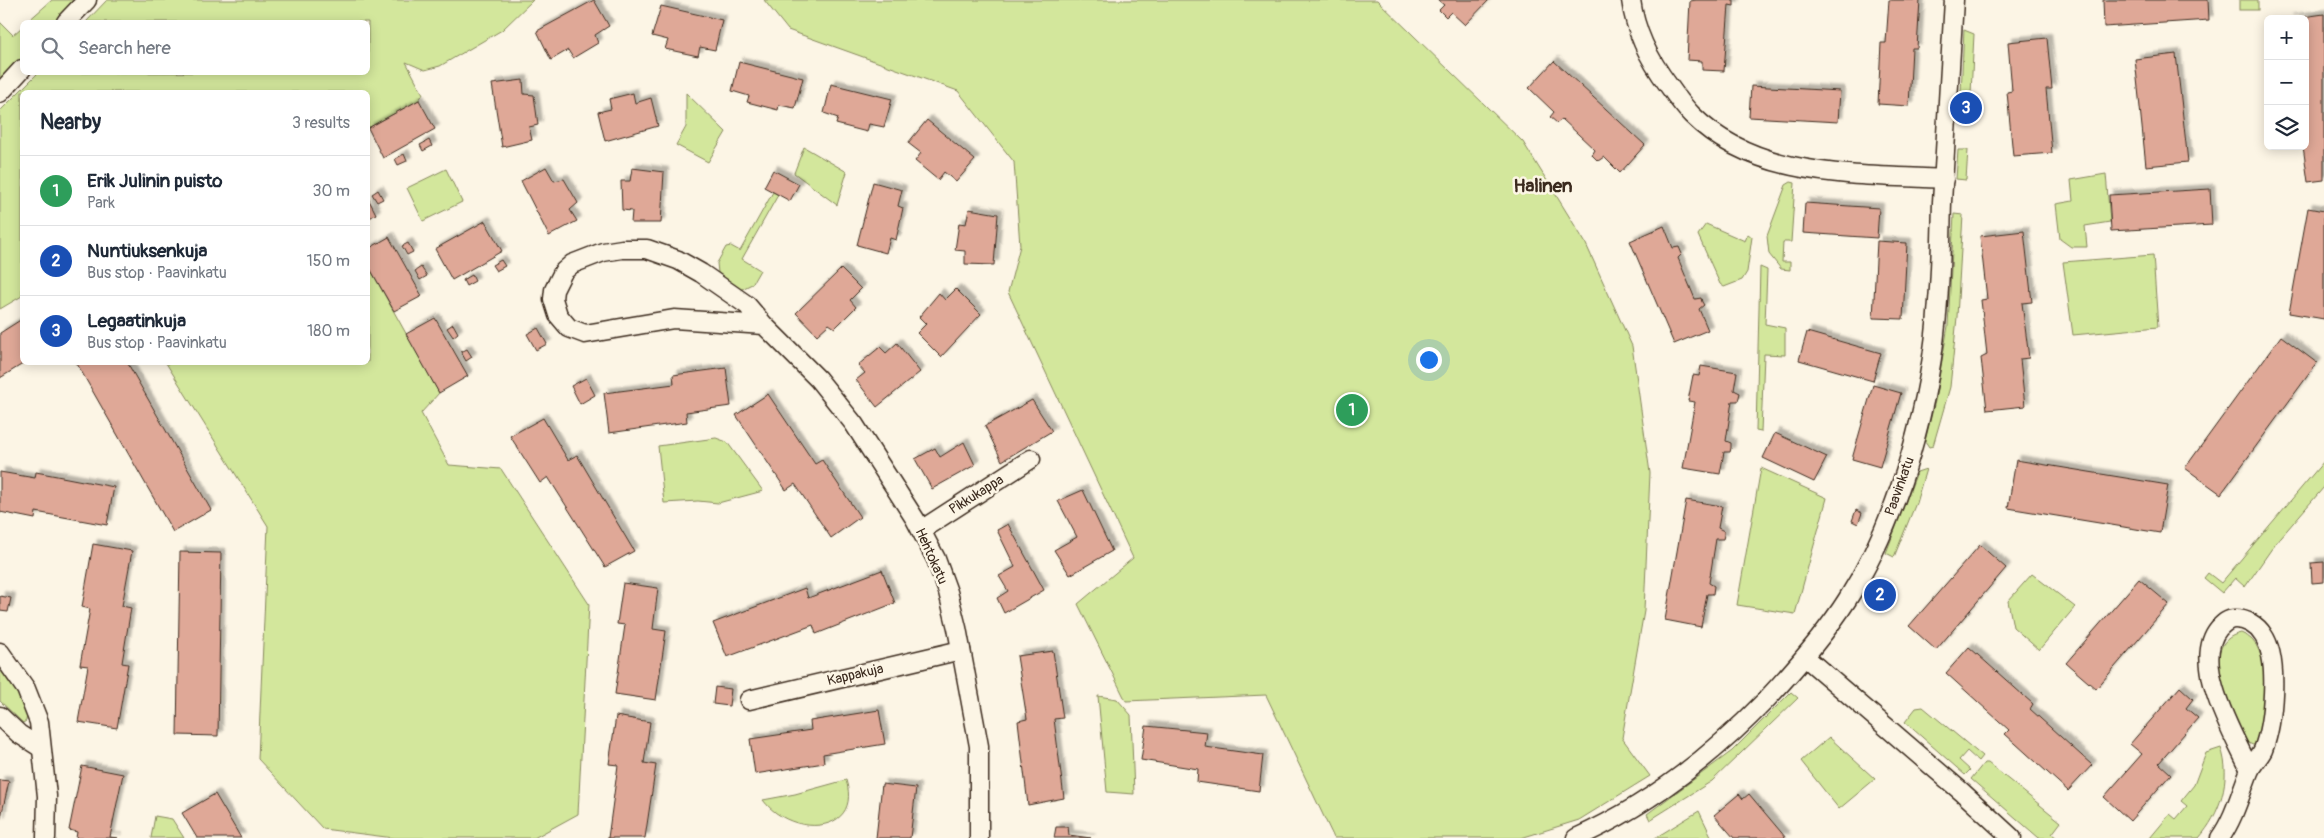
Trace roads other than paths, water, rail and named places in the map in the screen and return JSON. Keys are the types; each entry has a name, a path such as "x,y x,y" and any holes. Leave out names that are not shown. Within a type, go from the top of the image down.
{"street":[{"path":"68,20 87,0"},
{"path":"1631,0 1632,12 1648,53 1661,76 1692,115 1714,133 1733,144 1768,159 1816,171 1944,178"},
{"name":"Paavinkatu","path":"1576,838 1629,811 1690,771 1750,716 1805,656 1847,600 1889,514 1911,452 1926,389 1938,302 1954,0"},
{"path":"0,93 20,71"},
{"name":"Hehtokatu","path":"764,325 674,319 585,334 569,328 558,315 553,299 554,290 563,272 572,264 602,252 622,249 647,249 678,260 701,273 748,305 764,325 818,379 854,424 921,530 936,559 948,592 979,746 979,838"},
{"name":"Pikkukappa","path":"921,530 1031,459"},
{"path":"2220,838 2232,818 2250,770 2262,750 2267,732 2273,678 2271,661 2264,636 2257,627 2246,621 2230,619 2217,630 2213,638 2209,665 2220,705 2250,770"},
{"name":"Kappakuja","path":"749,700 961,650"},
{"path":"0,652 15,671 34,706 39,722 47,796 46,838"},
{"path":"1805,656 1962,792 2012,838"},
{"path":"0,716 20,734 41,748"}],"place":[{"name":"Legaatinkuja","path":"1966,108"},
{"name":"Erik Julinin puisto","path":"1352,410"},
{"name":"Nuntiuksenkuja","path":"1880,595"}],"district":[{"name":"Halinen","path":"1543,185"}]}
